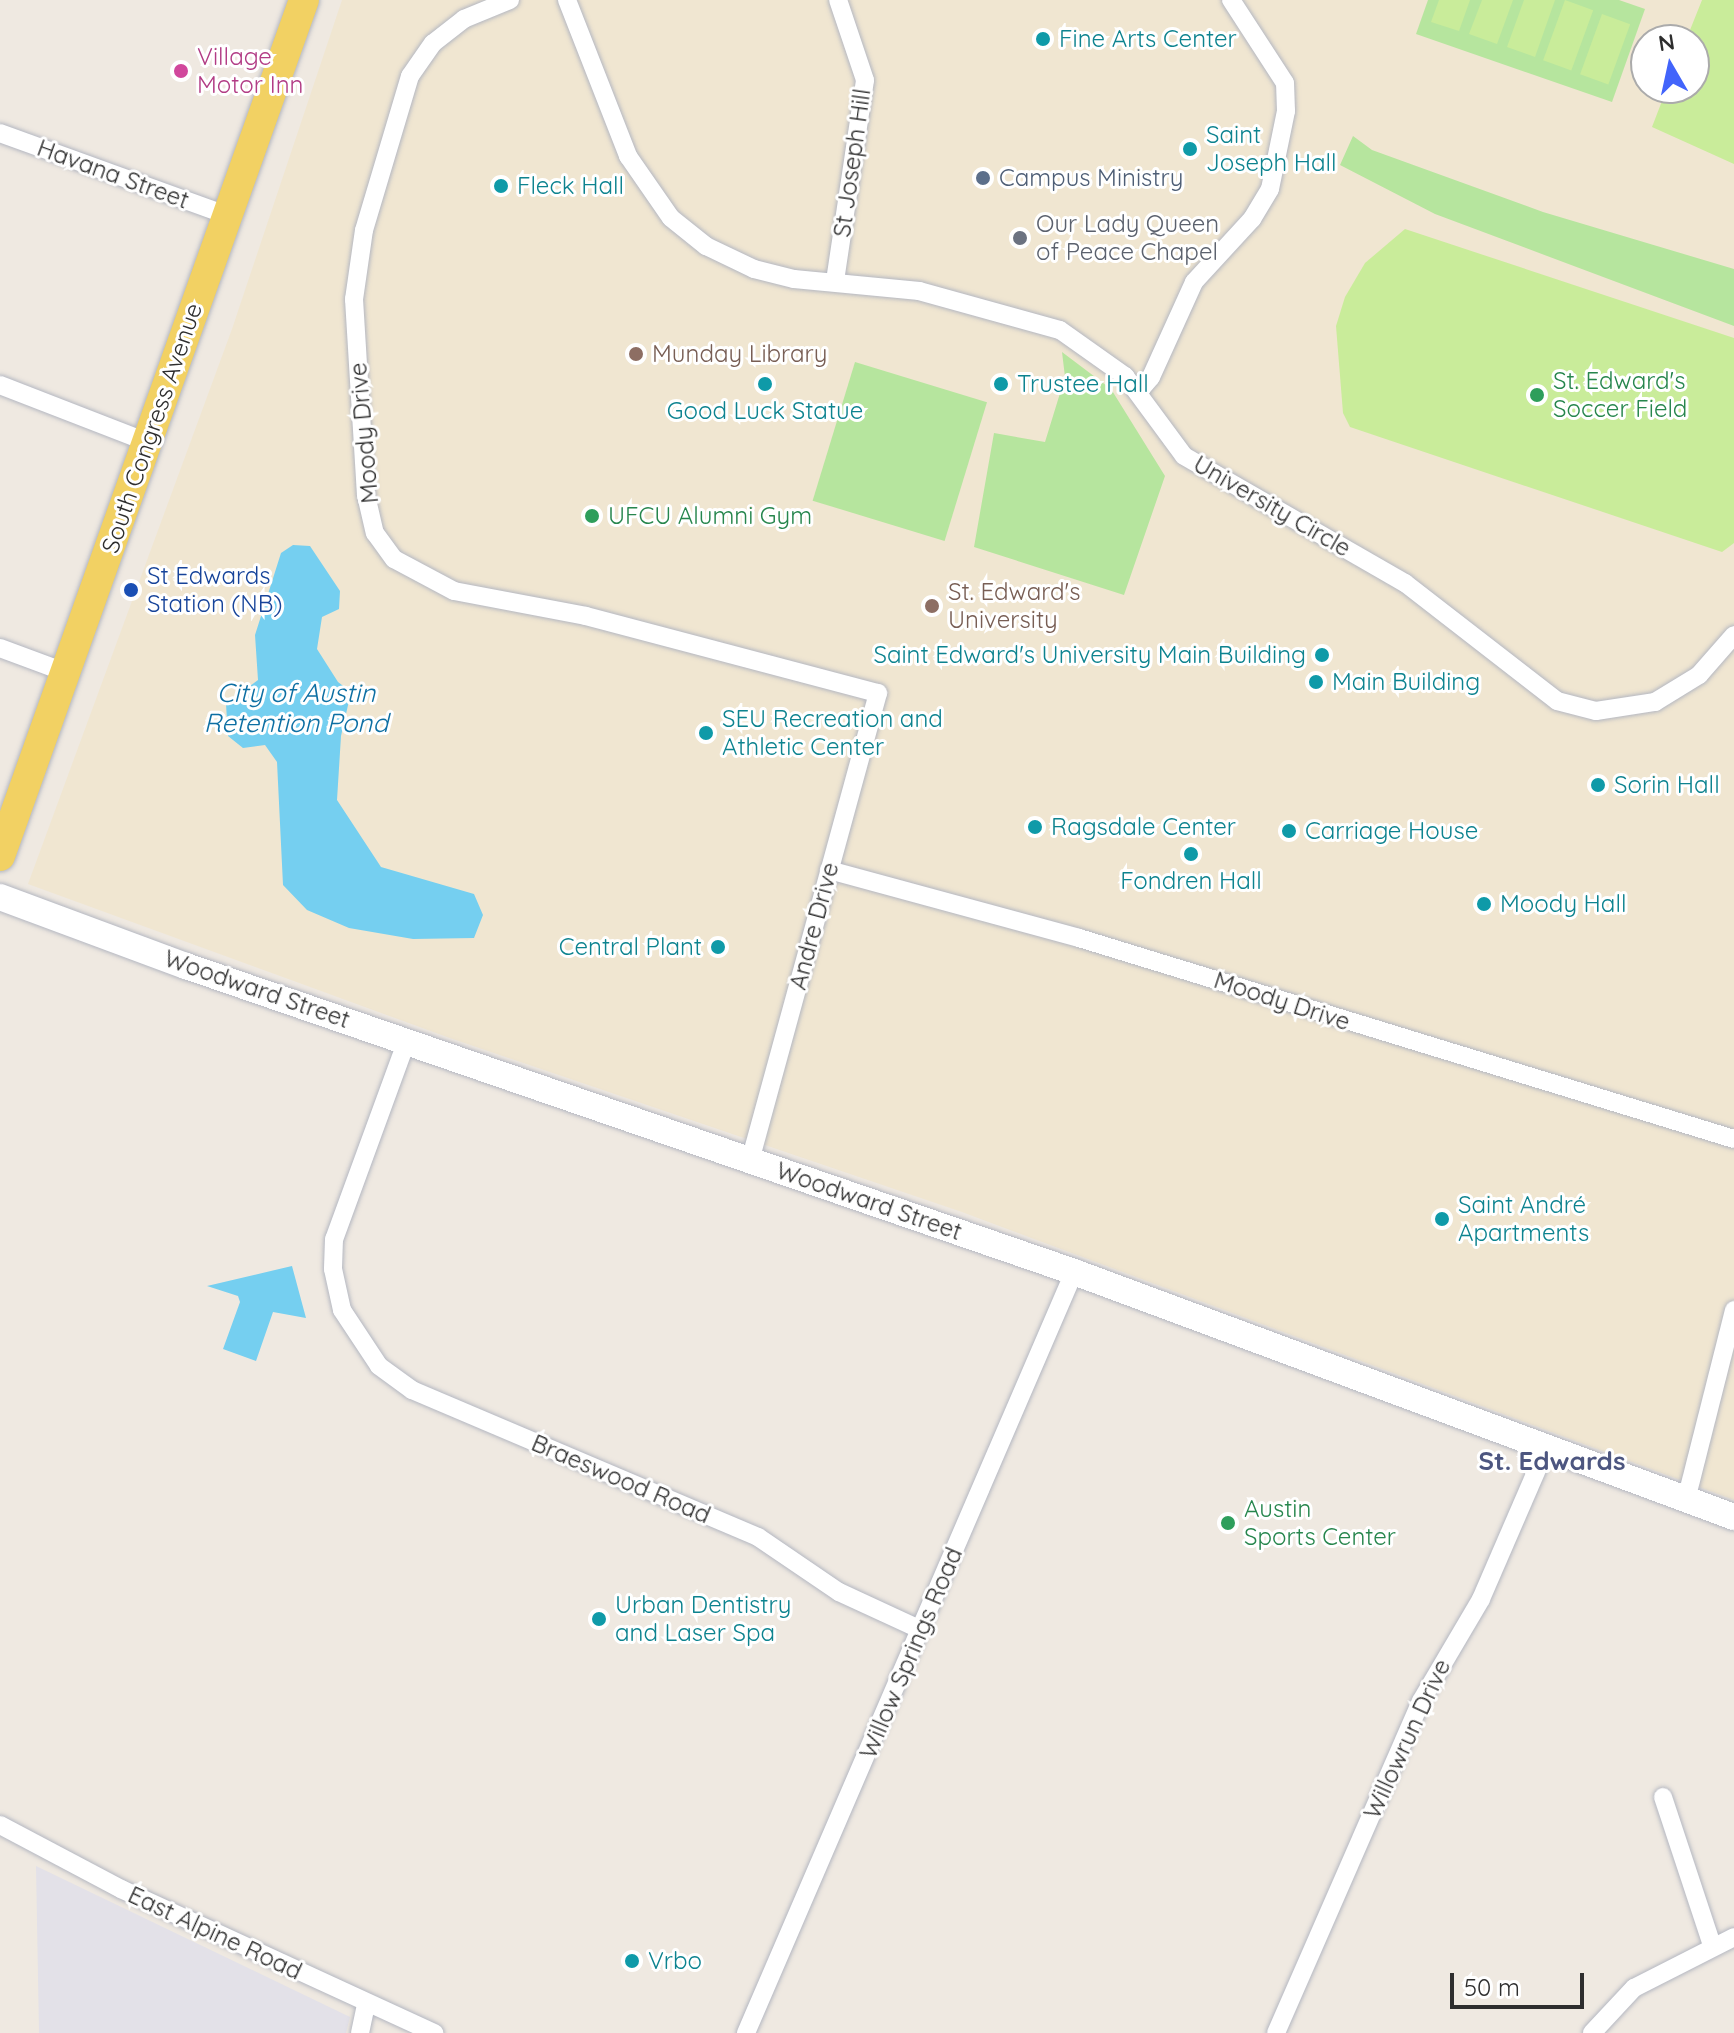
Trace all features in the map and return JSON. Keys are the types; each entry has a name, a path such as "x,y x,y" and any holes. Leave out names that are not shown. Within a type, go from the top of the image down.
{"main road":[{"name":"South Congress Avenue","path":"0,856 304,0"}],"street":[{"name":"Moody Drive","path":"510,0 464,19 433,43 410,76 361,241 354,299 366,495 375,533 394,559 454,591 600,619 878,693"},
{"name":"University Circle","path":"567,0 628,156 671,218 706,246 754,269 919,291 1060,330 1139,391 1184,456 1405,583 1557,701 1596,711 1655,702 1699,675 1734,635"},
{"name":"St Joseph Hill","path":"835,281 865,80 838,0"},
{"path":"1139,391 1151,377 1194,282 1252,219 1270,189 1286,111 1285,83 1231,0"},
{"name":"Havana Street","path":"0,133 227,215"},
{"path":"0,385 147,442"},
{"path":"0,648 65,672"},
{"name":"Andre Drive","path":"750,1160 878,693"},
{"name":"Moody Drive","path":"829,870 1079,938 1734,1139"},
{"name":"Woodward Street","path":"0,897 1074,1272 1734,1517"},
{"name":"Braeswood Road","path":"407,1040 334,1239 333,1269 342,1310 379,1366 412,1390 758,1537 839,1592 919,1629"},
{"name":"Willow Springs Road","path":"746,2033 1074,1272"},
{"path":"1686,1500 1734,1310"},
{"name":"Willowrun Drive","path":"1276,2033 1421,1701 1481,1599 1546,1449"},
{"path":"1663,1797 1712,1945"},
{"name":"East Alpine Road","path":"0,1825 134,1896 434,2033"},
{"path":"1592,2033 1634,1988 1712,1945 1734,1937"},
{"path":"360,2033 366,2004"}],"shaded area":[{"name":"St. Edward's University","path":"342,0 1734,0 1734,1500 962,1212 447,1037 28,884 232,329"},
{"path":"36,1866 350,2017 346,2033 39,2033"}],"green space":[{"path":"1428,0 1619,0 1645,9 1640,24 1630,24 1630,51 1612,102 1416,34"},
{"path":"1439,0 1470,0 1459,31 1431,22"},
{"path":"1482,0 1513,0 1497,44 1469,34"},
{"path":"1524,0 1555,0 1535,57 1507,47"},
{"path":"1565,0 1593,10 1571,70 1543,60"},
{"path":"1702,0 1734,0 1734,164 1652,127 1661,104 1710,104 1710,24 1692,24"},
{"path":"1602,14 1630,24 1608,84 1580,74"},
{"path":"1353,136 1372,150 1543,212 1734,269 1734,326 1435,214 1340,165"},
{"name":"St. Edward's Soccer Field","path":"1405,229 1734,338 1734,543 1722,552 1350,427 1343,413 1336,326 1345,297 1365,263"},
{"path":"1062,352 1111,389 1165,476 1124,595 974,547 994,433 1045,442 1065,377"},
{"path":"855,362 987,402 945,541 813,501"}],"water":[{"name":"City of Austin Retention Pond","path":"293,545 310,546 340,591 339,609 322,617 317,649 338,682 351,692 341,736 337,800 381,867 474,894 483,915 474,938 413,939 349,928 307,910 283,885 277,762 265,745 243,748 228,736 226,704 258,680 255,635 281,553"},
{"path":"292,1266 306,1318 273,1312 256,1361 223,1349 240,1302 238,1296 207,1286"}],"place":[{"name":"Fine Arts Center","path":"1043,39"},
{"name":"Village Motor Inn","path":"181,71"},
{"name":"Saint Joseph Hall","path":"1190,149"},
{"name":"Campus Ministry","path":"983,178"},
{"name":"Fleck Hall","path":"501,186"},
{"name":"Our Lady Queen of Peace Chapel","path":"1020,238"},
{"name":"Munday Library","path":"636,354"},
{"name":"Good Luck Statue","path":"765,384"},
{"name":"Trustee Hall","path":"1001,384"},
{"name":"St. Edward's Soccer Field","path":"1537,395"},
{"name":"UFCU Alumni Gym","path":"592,516"},
{"name":"St Edwards Station (NB)","path":"131,590"},
{"name":"St. Edward's University","path":"932,606"},
{"name":"Saint Edward's University Main Building","path":"1322,655"},
{"name":"Main Building","path":"1316,682"},
{"name":"SEU Recreation and Athletic Center","path":"706,733"},
{"name":"Sorin Hall","path":"1598,785"},
{"name":"Ragsdale Center","path":"1035,827"},
{"name":"Carriage House","path":"1289,831"},
{"name":"Fondren Hall","path":"1191,854"},
{"name":"Moody Hall","path":"1484,904"},
{"name":"Central Plant","path":"718,947"},
{"name":"Saint André Apartments","path":"1442,1219"},
{"name":"Austin Sports Center","path":"1228,1523"},
{"name":"Urban Dentistry and Laser Spa","path":"599,1619"},
{"name":"Vrbo","path":"632,1961"}],"district":[{"name":"St. Edwards","path":"1552,1461"}]}
